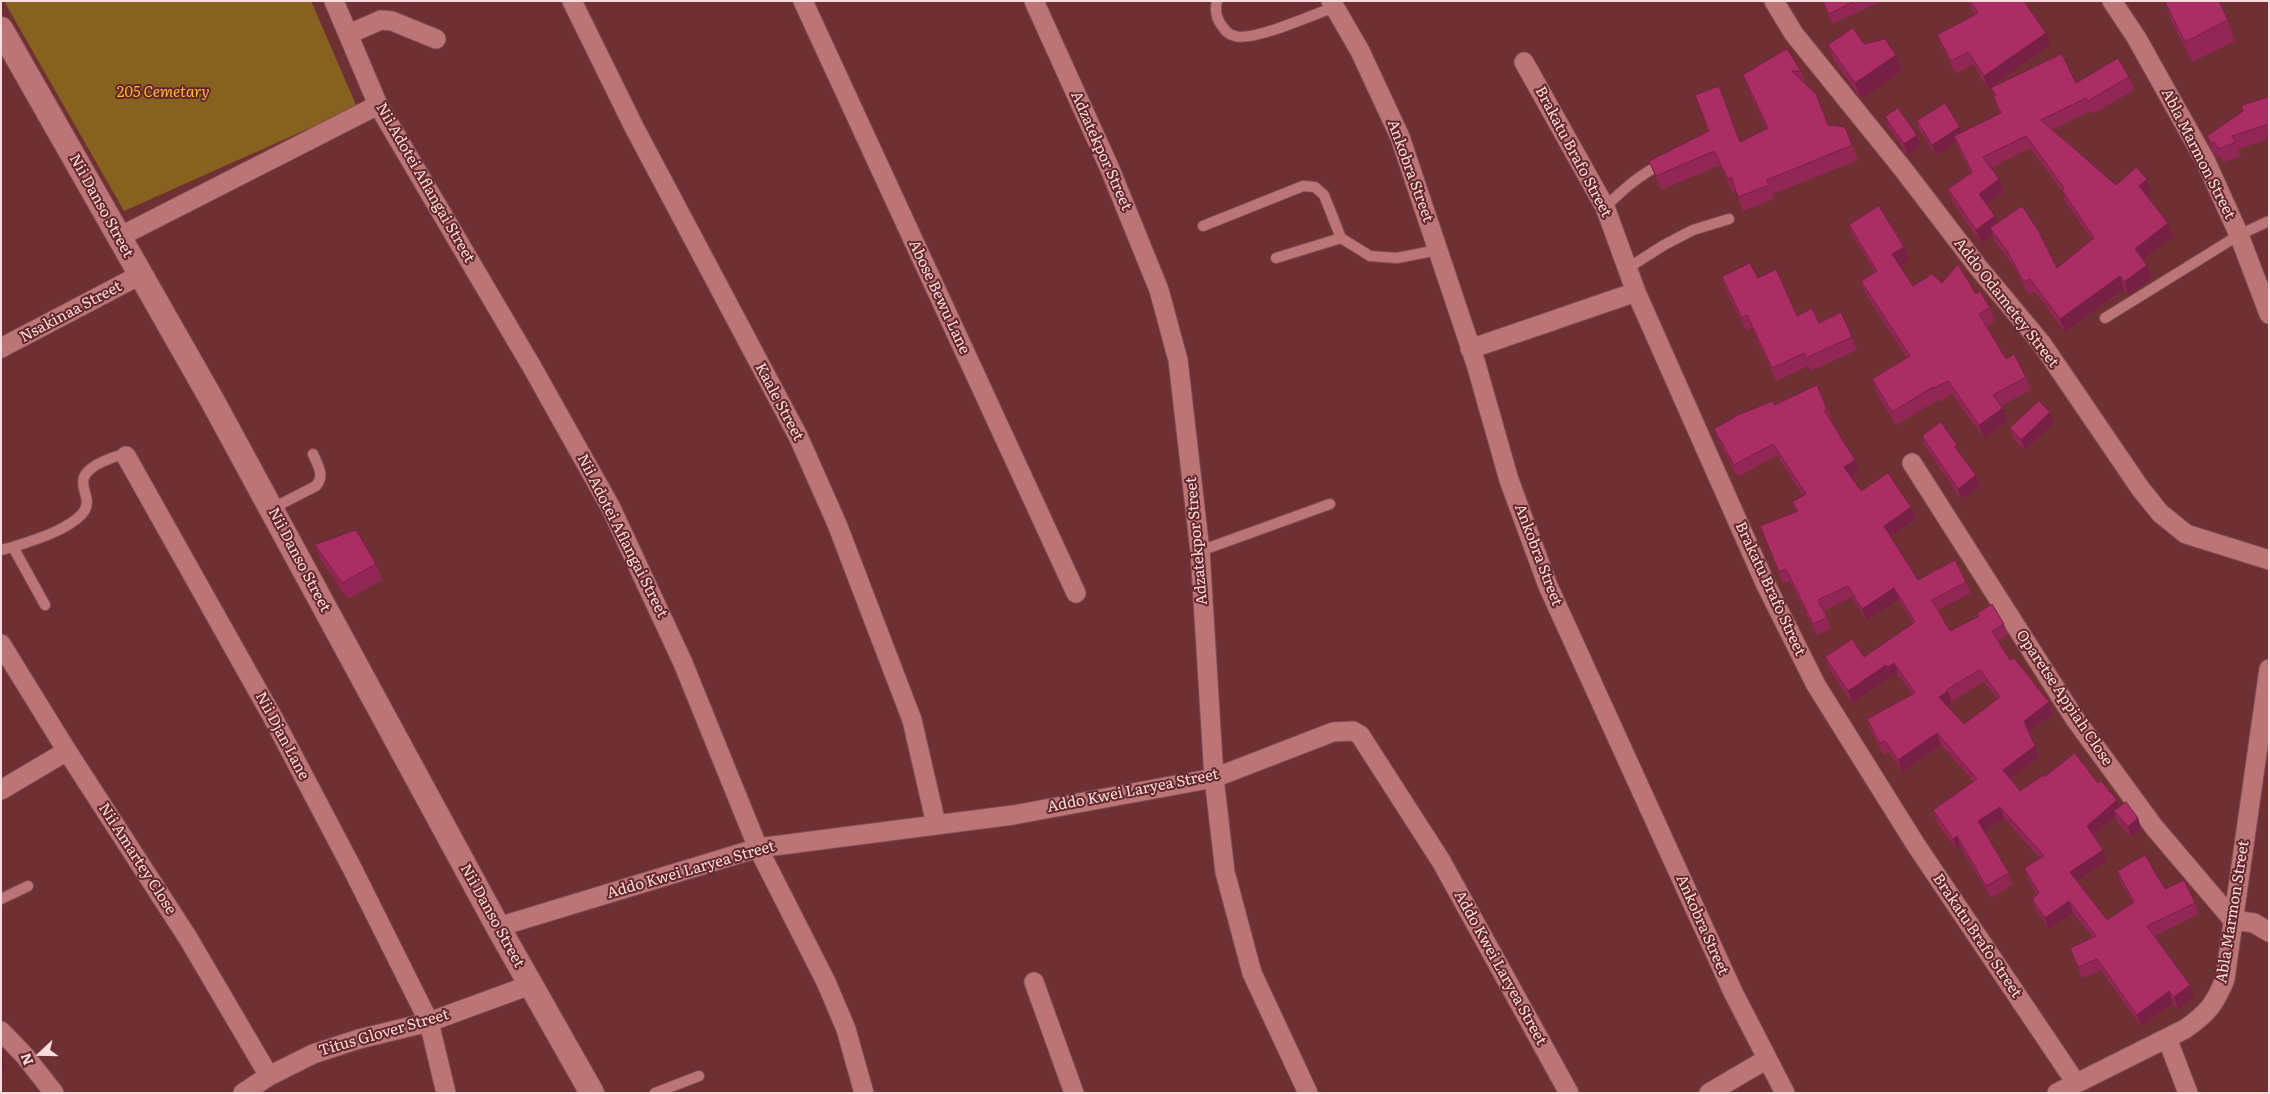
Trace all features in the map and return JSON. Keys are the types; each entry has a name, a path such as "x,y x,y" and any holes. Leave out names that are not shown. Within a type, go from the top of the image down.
{"street":[{"name":"Nii Adotei Aflangai Street","path":"334,1 378,104 532,367 611,508 684,663 758,848 826,982 846,1029 864,1093"},
{"name":"Kaale Street","path":"572,1 634,128 798,436 833,515 912,720 936,824"},
{"name":"Abose Bewu Lane","path":"803,1 1076,593"},
{"name":"Adzatekpor Street","path":"1034,1 1110,169 1159,290 1178,360 1200,550 1214,778 1225,872 1252,973 1308,1093"},
{"name":"Addo Odametey Street","path":"1774,1 1794,34 1897,162 1978,267 2042,344 2140,488 2160,513 2186,534 2269,560"},
{"name":"Abla Marmon Street","path":"2112,1 2136,37 2206,162 2239,235 2269,314"},
{"name":"Ankobra Street","path":"1333,4 1360,51 1400,137 1470,349 1509,480 1548,586 1733,992 1785,1093"},
{"path":"349,34 381,20 392,21 436,40"},
{"name":"Nii Danso Street","path":"1,30 212,400 498,928 592,1093"},
{"name":"Brakatu Brafo Street","path":"1524,62 1605,207 1636,292 1766,583 1816,685 1916,845 2076,1083"},
{"path":"119,237 378,104"},
{"name":"Nsakinaa Street","path":"1,348 140,275"},
{"path":"1470,349 1636,292"},
{"name":"Nii Djan Lane","path":"126,456 277,725 352,868 429,1022 446,1093"},
{"name":"Oparetse Appiah Close","path":"1912,464 2074,719 2154,827 2233,920"},
{"name":"Nii Amartey Close","path":"1,644 67,751 188,938 269,1076"},
{"name":"Abla Marmon Street","path":"2056,1093 2167,1038 2203,1017 2215,1004 2225,979 2269,669"},
{"name":"Addo Kwei Laryea Street","path":"498,928 758,848 1013,814 1214,778 1333,732 1353,731 1360,735 1441,861 1569,1093"},
{"path":"1,790 67,751"},
{"path":"2233,920 2254,923 2269,932"},
{"path":"1034,982 1074,1093"},
{"name":"Titus Glover Street","path":"243,1093 269,1076 313,1054 359,1039 429,1022 530,985"},
{"path":"1,1031 54,1093"},
{"path":"2167,1038 2188,1093"},
{"path":"1710,1093 1767,1059"}],"lane":[{"path":"1217,1 1218,20 1226,32 1236,36 1261,33 1333,4"},
{"path":"1605,207 1644,172 1675,157"},
{"path":"1203,226 1302,186 1315,187 1324,195 1341,238 1370,256 1397,258 1438,250"},
{"path":"1628,268 1664,245 1693,230 1729,218"},
{"path":"2105,318 2239,235 2269,221"},
{"path":"1276,258 1341,238"},
{"path":"271,509 316,486 321,480 322,474 314,454"},
{"path":"1,550 59,529 83,513 86,503 83,480 85,473 92,466 116,456 126,456"},
{"path":"1200,550 1330,504"},
{"path":"12,547 45,605"},
{"path":"1,899 28,886"},
{"path":"656,1093 699,1076"}],"green space":[{"name":"205 Cemetary","path":"4,1 311,1 357,107 124,211"}],"building":[{"path":"1823,1 1855,1 1829,14"},
{"path":"1970,1 2024,1 2046,33 1984,76 1968,52 1951,61 1937,35 1978,13"},
{"path":"2166,1 2219,1 2228,20 2185,42"},
{"path":"1853,28 1864,44 1885,39 1896,55 1855,83 1828,45"},
{"path":"1787,49 1801,71 1792,71 1816,94 1828,125 1845,127 1852,145 1767,180 1769,185 1738,197 1731,177 1728,179 1714,151 1656,176 1649,161 1709,131 1695,95 1719,86 1740,142 1768,128 1743,75"},
{"path":"2062,54 2076,83 2118,58 2129,77 2088,101 2086,98 2041,120 2116,185 2136,167 2147,179 2139,186 2168,223 2135,249 2147,265 2124,282 2120,276 2060,319 2030,279 2024,282 2007,251 1990,228 2022,206 2038,230 2057,268 2094,238 2062,190 2064,188 2026,136 1983,157 1999,179 1979,194 1995,216 1976,230 1948,189 1972,172 1954,136 2001,113 1993,96 1996,95 1991,88"},
{"path":"2269,97 2269,124 2232,136 2236,142 2219,149 2214,142 2211,143 2207,136 2243,111 2241,106"},
{"path":"1945,103 1960,127 1932,145 1917,121"},
{"path":"1898,108 1917,135 1904,144 1885,117"},
{"path":"1879,206 1904,247 1892,254 1913,286 1932,274 1942,283 1958,264 1976,294 1980,291 1990,308 1979,314 2006,359 2014,354 2026,377 1993,395 2003,408 1979,425 1948,381 1933,387 1892,412 1872,379 1910,356 1861,281 1877,271 1849,225"},
{"path":"1750,263 1758,278 1776,269 1797,316 1812,308 1819,323 1841,312 1852,337 1806,358 1804,353 1772,368 1747,315 1742,318 1722,277"},
{"path":"1817,385 1827,409 1824,410 1855,460 1844,467 1861,491 1888,473 1911,507 1884,526 1918,580 1955,560 1966,582 1932,600 1950,631 1979,616 1977,613 1992,604 2004,624 1992,631 2010,660 2014,658 2049,702 2024,721 2035,746 2003,770 2020,791 2043,775 2044,777 2075,753 2098,783 2101,781 2117,800 2087,826 2103,850 2070,872 2107,920 2134,902 2117,871 2145,855 2165,889 2184,880 2195,903 2147,926 2190,985 2174,997 2169,991 2137,1015 2097,959 2078,967 2070,948 2096,936 2069,901 2045,918 2032,899 2039,893 2024,868 2044,856 2000,807 1978,821 2009,873 1986,886 1957,836 1953,839 1933,810 1977,779 1937,733 1898,760 1885,741 1880,743 1867,719 1915,693 1894,663 1888,667 1886,665 1848,691 1825,657 1852,639 1864,657 1915,622 1894,588 1862,609 1848,586 1818,600 1827,617 1813,624 1786,569 1779,572 1760,526 1798,511 1792,502 1806,494 1773,444 1734,465 1714,429 1738,415 1773,401 1774,405","holes":["1980,670 2000,697 1964,724 1939,697"]},
{"path":"2039,401 2050,412 2021,440 2010,428"},
{"path":"1941,422 1957,445 1955,447 1976,475 1958,489 1922,436"},
{"path":"356,530 376,564 342,583 315,545"},
{"path":"2126,802 2138,818 2128,827 2114,811"}]}
